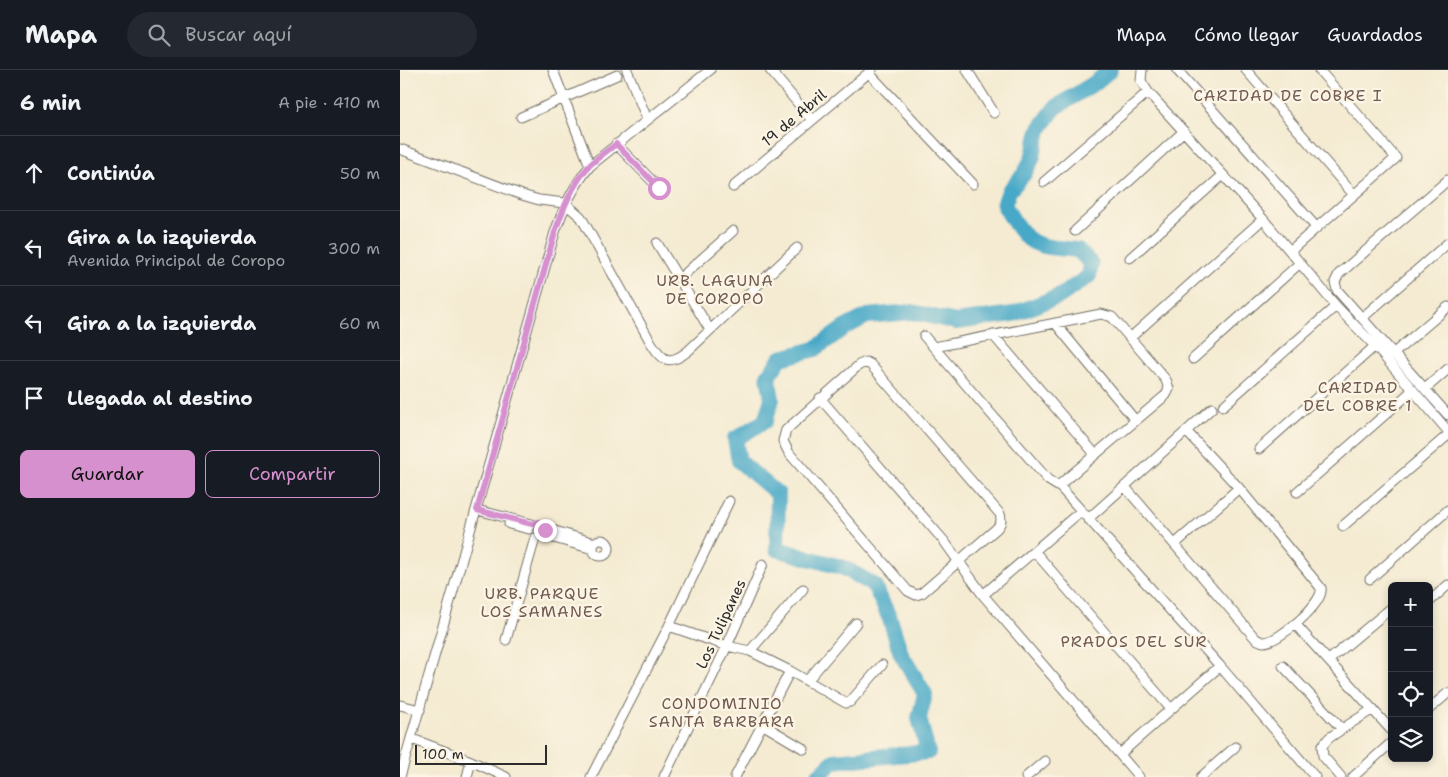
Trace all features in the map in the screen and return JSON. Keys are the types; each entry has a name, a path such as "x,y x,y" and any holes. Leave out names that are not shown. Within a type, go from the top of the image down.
{"street":[{"path":"554,70 590,166"},
{"path":"627,70 647,119"},
{"path":"770,70 812,120"},
{"path":"967,70 994,114"},
{"path":"1142,70 1141,81 1148,92 1263,219 1336,306 1375,346 1448,431"},
{"path":"1177,70 1316,227"},
{"path":"1246,70 1354,195"},
{"path":"1290,251 1396,158 1319,70"},
{"path":"400,777 555,232 565,203 579,179 590,166 704,72"},
{"path":"871,72 973,184"},
{"name":"19 de Abril","path":"733,187 871,72"},
{"path":"521,117 618,75"},
{"path":"1044,182 1148,92"},
{"path":"1075,231 1184,132"},
{"path":"616,144 659,188"},
{"path":"400,149 522,195 539,200 565,203 581,217 650,341 661,357 671,361 678,359 797,248"},
{"path":"1130,258 1223,175"},
{"path":"1448,180 1336,279 1335,284 1337,290 1448,415"},
{"path":"1130,338 1263,219"},
{"path":"679,279 733,231"},
{"path":"656,243 710,330"},
{"path":"1362,318 1448,243"},
{"path":"1193,359 1300,263"},
{"path":"1223,406 1336,306"},
{"path":"1394,353 1448,307"},
{"path":"934,347 1101,314 1112,317 1166,380 1169,389 1166,395 1058,486"},
{"path":"1055,323 1136,420"},
{"path":"993,335 1095,454"},
{"path":"924,336 1048,480 1058,486 1081,511 1220,666 1315,777"},
{"path":"1260,448 1375,346"},
{"path":"866,362 870,364 1000,514 1001,524 922,593 916,595 908,591 789,453 783,441 786,430 820,398 859,365 866,362"},
{"path":"1425,389 1448,369"},
{"path":"1297,492 1413,390"},
{"path":"820,398 944,541 983,595 1139,777"},
{"path":"1088,519 1212,408"},
{"path":"1125,487 1256,639 1262,642 1269,641 1296,625 1320,597 1321,588 1239,488 1187,432"},
{"path":"1343,526 1448,435"},
{"path":"1175,544 1239,488"},
{"path":"591,777 669,626 729,501"},
{"path":"1370,579 1448,510"},
{"path":"983,595 1081,511"},
{"path":"476,512 530,526 539,522 541,533 506,640"},
{"path":"530,526 530,535 541,533 594,546"},
{"path":"1035,552 1171,709"},
{"name":"Los Tulipanes","path":"664,777 763,564"},
{"path":"1433,598 1448,585"},
{"path":"750,651 803,589"},
{"path":"1329,660 1388,610"},
{"path":"807,681 856,623"},
{"path":"1296,625 1388,726"},
{"path":"669,626 726,646 750,651 848,703 882,665"},
{"path":"1120,754 1220,666"},
{"path":"1283,666 1342,729"},
{"path":"735,777 790,671"},
{"path":"1433,705 1448,692"},
{"path":"400,705 420,710"},
{"path":"1341,777 1323,756 1322,746 1329,738 1373,709"},
{"path":"762,724 804,749"},
{"path":"412,739 471,761 506,777"},
{"path":"1353,777 1388,746"},
{"path":"1201,777 1235,747"},
{"path":"467,777 471,761"},
{"path":"1026,777 1046,761"}],"waterway":[{"path":"817,777 834,761 928,752 919,718 925,694 901,654 890,619 874,585 844,568 777,549 778,494 739,461 735,439 765,421 772,399 768,376 781,358 815,349 844,328 867,316 912,312 956,322 1013,314 1060,296 1089,276 1091,264 1078,250 1050,247 1033,242 1019,229 1004,205 1009,191 1024,174 1032,159 1039,130 1055,108 1096,82 1110,70"}],"district":[{"name":"CARIDAD DE COBRE I","path":"1288,95"},
{"name":"URB. LAGUNA DE COROPO","path":"715,289"},
{"name":"CARIDAD DEL COBRE 1","path":"1358,396"},
{"name":"URB. PARQUE LOS SAMANES","path":"542,602"},
{"name":"PRADOS DEL SUR","path":"1134,641"},
{"name":"CONDOMINIO SANTA BARBARA","path":"722,712"}],"route":[{"path":"545,530 539,522 532,524 477,510 555,232 565,203 579,179 590,166 616,144 659,188"}]}
